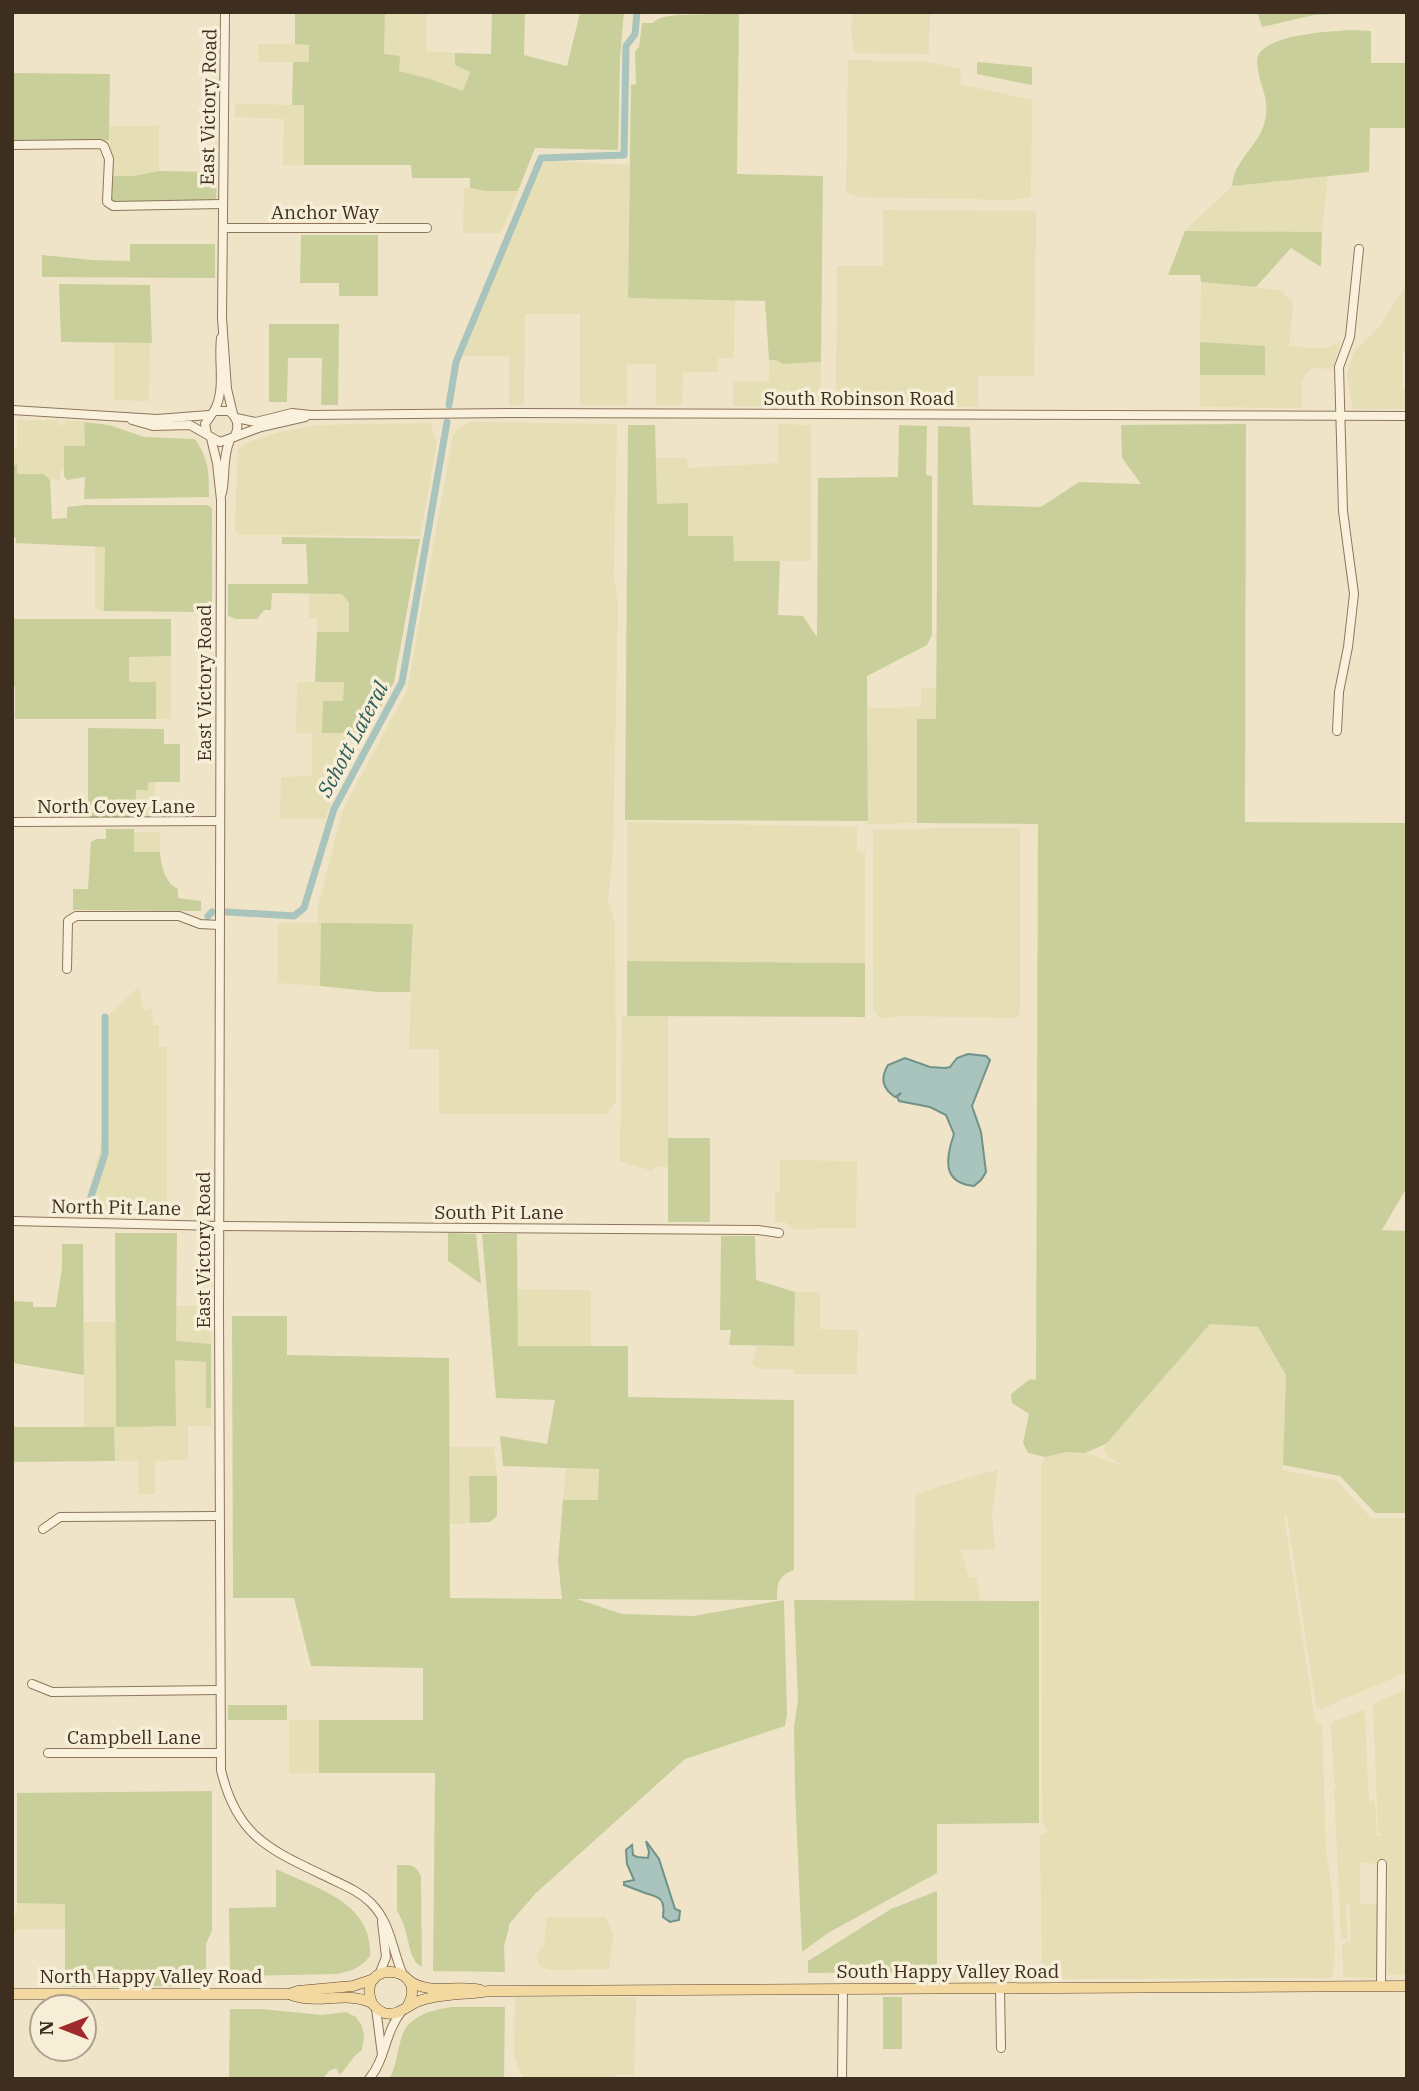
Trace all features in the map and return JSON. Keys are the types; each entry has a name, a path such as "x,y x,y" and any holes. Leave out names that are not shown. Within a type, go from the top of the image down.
{"main road":[{"path":"390,1971 428,1990 470,1987 489,1991 429,1998 388,2014 374,2005 369,1989 376,1977 390,1971"},
{"name":"North Happy Valley Road","path":"289,1994 298,1991 342,1989 376,1977"},
{"path":"404,2009 412,1994 406,1977"},
{"name":"South Happy Valley Road","path":"489,1991 1407,1986"},
{"name":"North Happy Valley Road","path":"12,1994 289,1994 309,1998 351,1996 374,2005"}],"street":[{"name":"East Victory Road","path":"225,12 222,328 227,389 234,416"},
{"path":"12,145 104,146 109,159 107,202 113,205 223,204"},
{"name":"Anchor Way","path":"223,228 427,228"},
{"path":"1338,732 1338,700 1350,638 1354,594 1343,511 1339,367 1350,337 1359,249"},
{"name":"East Victory Road","path":"212,413 220,394 219,353 222,328"},
{"path":"12,410 175,419 224,410 234,416 238,428 232,439 220,442 190,425 153,426 126,418"},
{"path":"209,436 205,424 212,413"},
{"name":"South Robinson Road","path":"234,416 256,422 292,413 1407,416"},
{"name":"South Robinson Road","path":"232,439 261,427 311,415"},
{"name":"East Victory Road","path":"209,436 217,463 221,500 221,1770 230,1801 250,1830 275,1852 354,1890 368,1900 387,1925 395,1956 406,1977"},
{"name":"East Victory Road","path":"221,500 225,481 225,453 232,439"},
{"name":"North Covey Lane","path":"12,822 219,821"},
{"path":"67,969 68,921 76,916 179,916 200,924 219,925"},
{"name":"North Pit Lane","path":"12,1221 219,1226"},
{"name":"South Pit Lane","path":"219,1226 758,1230 779,1233"},
{"path":"43,1529 60,1517 219,1516"},
{"path":"32,1684 52,1692 220,1690"},
{"name":"Campbell Lane","path":"48,1753 219,1753"},
{"path":"1381,1986 1382,1864"},
{"path":"376,1977 386,1957 382,1919"},
{"path":"1000,1988 1001,2048"},
{"path":"842,2079 844,1989"},
{"path":"374,2005 382,2055"},
{"path":"369,2079 387,2044 391,2026 404,2009"}],"shaded area":[{"path":"385,12 426,12 426,51 455,53 455,65 470,71 463,91 399,71 384,55"},
{"path":"854,12 930,12 929,54 854,53 851,23"},
{"path":"258,44 309,44 309,62 258,62"},
{"path":"848,60 928,62 961,69 960,84 1032,100 1031,197 1011,200 859,197 846,193"},
{"path":"235,104 304,105 304,165 283,165 284,119 235,117"},
{"path":"110,126 159,126 159,171 134,176 109,176"},
{"path":"549,161 629,165 628,298 735,299 734,358 718,358 717,372 683,372 682,405 656,405 656,364 627,364 627,405 580,405 580,314 525,314 524,405 509,405 509,356 463,356 541,164"},
{"path":"1328,175 1322,232 1185,231 1232,186"},
{"path":"464,188 518,191 501,233 463,233"},
{"path":"883,210 1036,211 1034,376 978,376 978,407 836,406 837,266 883,266"},
{"path":"1201,282 1280,290 1293,303 1289,347 1325,348 1340,342 1333,369 1313,368 1307,372 1302,382 1302,408 1200,407 1200,375 1265,375 1265,347 1200,342"},
{"path":"1407,283 1407,351 1402,352 1402,388 1405,388 1407,409 1353,409 1347,375 1354,352 1380,326"},
{"path":"114,343 150,343 149,401 114,400"},
{"path":"769,360 783,364 821,362 821,406 733,406 733,381 769,381"},
{"path":"17,420 58,420 60,425 65,425 66,420 84,422 85,446 64,446 64,469 60,473 60,479 50,480 44,474 17,474 17,465 12,465 12,449 17,449"},
{"path":"471,422 617,424 614,577 618,605 613,855 608,900 615,923 616,1102 606,1114 439,1114 439,1049 409,1049 413,924 322,924 320,986 278,983 278,923 318,923 318,906 342,812 407,690 453,436 458,428"},
{"path":"430,423 437,442 420,536 240,535 235,531 238,449 248,442 317,425"},
{"path":"778,424 811,425 811,561 733,561 687,536 657,504 656,458 687,458 688,468 778,463"},
{"path":"95,546 106,547 104,611 95,607"},
{"path":"309,593 341,593 349,603 349,632 317,632 317,618 309,618"},
{"path":"129,656 171,656 171,719 156,719 156,682 129,682"},
{"path":"297,682 344,682 343,701 323,733 367,733 325,819 280,819 281,777 312,776 312,733 296,733"},
{"path":"921,688 936,688 936,719 917,720 917,823 868,824 868,708 921,707"},
{"path":"148,782 155,782 155,819 135,819 135,790 148,790"},
{"path":"627,822 857,827 857,851 865,852 865,963 627,961"},
{"path":"1020,828 1020,1012 1017,1018 881,1018 873,1011 873,829"},
{"path":"134,832 160,832 160,852 134,852"},
{"path":"139,987 143,1010 152,1008 153,1025 159,1025 159,1047 167,1047 167,1218 87,1218 87,1198 103,1138 105,1018"},
{"path":"622,1016 668,1016 668,1167 655,1167 652,1171 620,1161"},
{"path":"780,1160 857,1161 856,1228 793,1229 785,1222 775,1222 775,1193 780,1192"},
{"path":"518,1289 591,1290 591,1346 518,1346"},
{"path":"795,1292 820,1292 820,1329 858,1330 857,1374 794,1374 794,1369 758,1369 752,1364 757,1346 794,1346"},
{"path":"176,1306 210,1306 211,1344 176,1341"},
{"path":"84,1322 115,1322 116,1426 175,1359 206,1361 206,1407 211,1408 211,1426 188,1426 188,1460 155,1461 155,1494 138,1494 138,1461 115,1461 114,1427 84,1427"},
{"path":"1210,1324 1258,1327 1286,1375 1283,1470 1337,1481 1371,1518 1407,1518 1407,1672 1321,1709 1316,1706 1287,1516 1284,1516 1315,1720 1322,1724 1326,1850 1332,1892 1335,1951 1332,1978 1049,1979 1042,1974 1040,1842 1041,1835 1050,1831 1042,1821 1041,1466 1045,1457 1067,1452 1085,1453 1125,1467 1107,1456 1104,1451 1106,1444"},
{"path":"449,1447 494,1447 497,1476 469,1476 470,1523 450,1524"},
{"path":"566,1468 599,1469 598,1500 563,1500"},
{"path":"998,1469 992,1514 995,1549 961,1550 969,1577 977,1577 980,1600 914,1600 915,1496"},
{"path":"1407,1689 1407,1975 1388,1975 1388,1864 1360,1863 1360,1904 1378,1904 1378,1978 1343,1977 1342,1945 1351,1940 1349,1904 1346,1905 1348,1939 1341,1939 1336,1786 1331,1726 1334,1721 1365,1711 1368,1787 1370,1801 1375,1801 1377,1836 1382,1836 1378,1831 1373,1704"},
{"path":"289,1720 319,1720 319,1773 289,1773"},
{"path":"17,1903 65,1903 65,1929 17,1929 17,1932 12,1932 12,1915 17,1915"},
{"path":"547,1917 606,1917 613,1935 609,1969 550,1970 540,1967 536,1954 544,1945"},
{"path":"515,1997 636,1997 634,2075 617,2074 616,2079 526,2079 514,2056"}],"green space":[{"path":"295,12 385,12 384,54 400,56 399,71 463,91 470,72 455,65 455,53 491,54 492,12 525,12 524,55 567,66 580,13 624,12 618,150 535,148 518,191 470,188 470,178 412,178 411,165 304,165 304,105 292,105 293,62 309,62 309,45 295,44"},
{"path":"739,12 737,174 823,176 821,362 783,364 769,360 765,301 628,298 631,85 636,84 635,52 639,47 642,23 653,23 674,15"},
{"path":"1257,12 1351,13 1314,15 1262,27"},
{"path":"1354,30 1371,31 1371,63 1407,63 1407,128 1370,128 1369,172 1232,186 1236,170 1262,130 1265,119 1266,102 1257,61 1260,52 1269,45 1298,36"},
{"path":"977,62 1032,67 1032,85 977,74"},
{"path":"12,73 110,74 109,140 85,144 12,144"},
{"path":"159,171 217,172 216,205 109,204 109,176 134,176"},
{"path":"1185,231 1322,232 1321,267 1291,248 1256,287 1201,282 1200,275 1168,275"},
{"path":"301,235 378,235 378,296 339,296 339,283 300,283"},
{"path":"130,244 215,244 215,278 42,277 42,255 130,261"},
{"path":"59,284 150,285 152,343 61,342"},
{"path":"269,324 339,324 338,405 321,405 322,358 288,358 287,402 269,402"},
{"path":"1200,342 1265,346 1265,375 1200,375"},
{"path":"84,422 109,425 144,437 195,439 207,466 209,497 84,499 85,477 67,480 64,476 64,446 85,446"},
{"path":"1246,424 1245,822 1407,823 1407,1187 1382,1230 1407,1231 1407,1513 1375,1513 1340,1476 1283,1465 1286,1375 1258,1327 1210,1324 1106,1444 1085,1453 1067,1452 1045,1457 1028,1453 1023,1443 1029,1414 1012,1403 1011,1394 1030,1379 1036,1380 1038,824 917,823 917,719 936,719 938,426 970,427 973,505 1041,507 1079,482 1141,484 1122,458 1121,425"},
{"path":"628,425 655,425 657,504 688,503 688,536 733,536 734,561 780,561 778,615 803,616 817,637 818,478 898,477 899,425 927,426 926,475 932,476 932,635 927,645 867,676 868,821 625,820"},
{"path":"12,465 17,465 17,474 44,474 50,480 52,519 67,518 67,507 85,505 207,505 212,508 212,608 199,612 104,611 105,547 16,543 16,538 12,537"},
{"path":"282,537 420,539 394,682 367,733 322,733 323,701 343,701 344,682 315,682 317,632 349,632 349,603 342,594 272,593 271,610 264,610 257,619 236,619 228,616 228,584 308,584 306,544 282,544"},
{"path":"12,619 171,619 171,656 129,657 129,682 156,682 156,719 15,719"},
{"path":"88,728 164,729 164,744 180,744 180,782 148,782 148,790 136,790 135,819 88,819"},
{"path":"106,829 134,829 134,852 160,852 164,874 178,889 178,898 201,901 201,911 73,910 73,889 88,889 91,842 106,839"},
{"path":"321,923 413,924 410,992 378,992 320,986"},
{"path":"627,961 865,963 865,1017 627,1016"},
{"path":"668,1138 710,1138 710,1222 668,1222"},
{"path":"115,1233 177,1233 176,1341 211,1344 211,1408 206,1408 206,1362 175,1360 176,1426 116,1427"},
{"path":"448,1233 476,1234 481,1284 448,1261"},
{"path":"482,1234 517,1234 518,1346 628,1346 628,1397 794,1400 794,1570 780,1581 777,1600 577,1599 622,1614 693,1616 784,1600 787,1714 785,1726 685,1759 536,1893 510,1923 504,1946 505,1972 433,1971 435,1773 319,1773 319,1720 423,1720 423,1668 311,1666 294,1598 233,1598 232,1316 287,1316 287,1355 449,1358 450,1598 562,1599 558,1561 563,1500 598,1500 599,1469 503,1466 500,1436 547,1444 555,1400 496,1398"},
{"path":"721,1236 755,1236 756,1280 795,1292 794,1346 729,1345 731,1330 720,1330"},
{"path":"62,1244 83,1244 84,1375 13,1363 13,1301 33,1302 33,1307 56,1307 62,1268"},
{"path":"12,1427 114,1427 115,1461 12,1462"},
{"path":"469,1476 497,1476 497,1516 490,1522 470,1523"},
{"path":"794,1600 1039,1601 1039,1823 937,1824 937,1873 828,1933 802,1952 795,1790 794,1727 798,1700"},
{"path":"228,1705 287,1705 287,1720 228,1720"},
{"path":"212,1791 212,1930 206,1944 206,1971 198,1975 193,1986 65,1987 65,1904 17,1903 17,1793"},
{"path":"397,1865 415,1867 421,1877 422,1967 416,1963 411,1953 397,1910"},
{"path":"276,1869 325,1891 352,1910 362,1922 369,1938 370,1956 367,1960 347,1972 337,1974 235,1976 230,1969 229,1908 276,1907"},
{"path":"937,1891 937,1972 808,1973 808,1961 891,1909"},
{"path":"883,1997 902,1997 902,2049 883,2049"},
{"path":"452,2007 505,2007 504,2079 389,2079 402,2036 410,2023 430,2012"},
{"path":"230,2009 322,2015 346,2012 356,2017 362,2026 362,2050 340,2075 336,2068 329,2071 323,2079 229,2079"}],"water":[{"path":"968,1054 986,1056 990,1060 972,1106 981,1132 986,1172 974,1186 963,1184 951,1174 948,1160 954,1134 946,1115 930,1107 899,1101 897,1097 901,1093 895,1097 891,1094 885,1087 884,1079 888,1065 905,1058 930,1067 945,1068 950,1067 957,1058"},
{"path":"646,1841 659,1859 675,1909 680,1911 679,1920 670,1922 663,1917 663,1904 659,1898 624,1885 624,1882 634,1880 627,1864 626,1850 632,1845 633,1855 648,1858"}],"waterway":[{"name":"Schott Lateral","path":"449,405 456,362 541,158 624,155 626,46 635,34 637,12"},
{"name":"Schott Lateral","path":"227,912 294,916 304,908 334,809 402,682 447,422"},
{"name":"Schott Lateral","path":"208,916 212,912"},
{"name":"Schott Lateral","path":"86,1212 105,1154 105,1017"}]}
